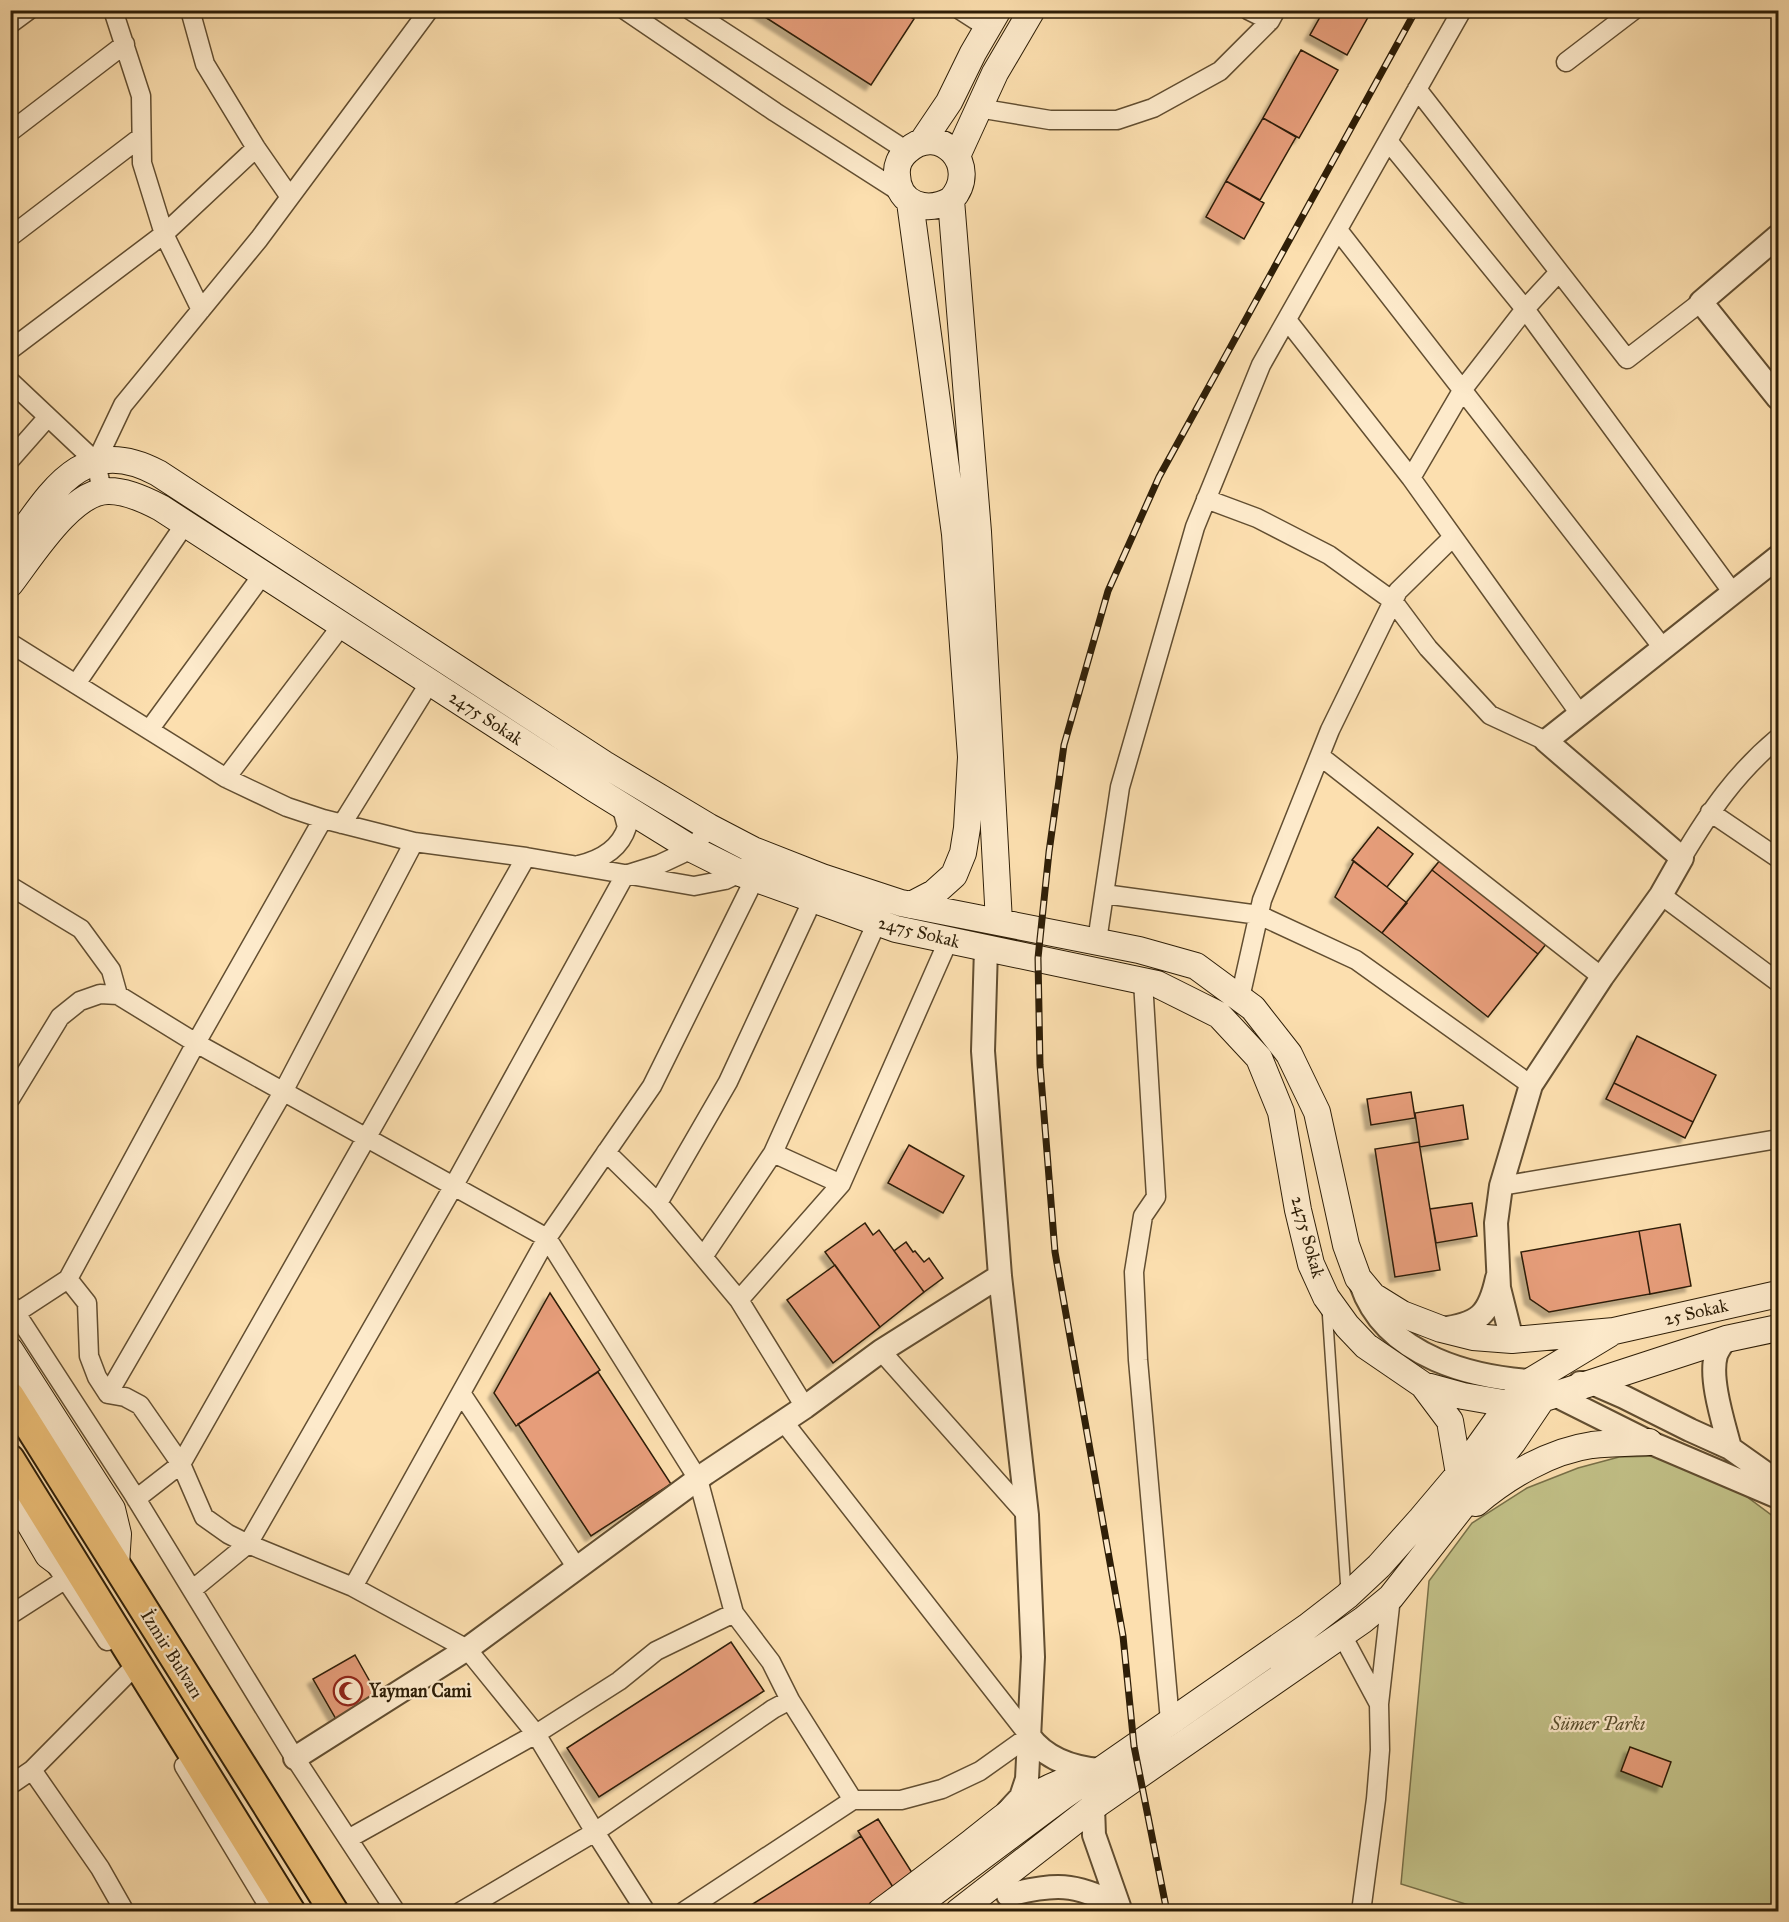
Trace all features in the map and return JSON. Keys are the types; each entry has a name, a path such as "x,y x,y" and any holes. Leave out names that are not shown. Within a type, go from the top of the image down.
{"main road":[{"path":"957,156 995,73 1032,10"},
{"path":"911,905 934,893 954,875 963,853 970,798 971,757 955,534 906,198 898,184 896,173 898,163 914,147 949,102 990,16"},
{"path":"906,198 920,206 931,208 941,206 958,192 962,182 963,171 957,156 944,145 933,141 914,147"},
{"path":"951,200 978,532 999,922"},
{"name":"2475 Sokak","path":"10,549 58,486 74,472 96,462 129,461 158,473 604,764 709,827 753,850 822,877 911,905 1097,941 1196,966 1253,1008 1289,1054 1317,1112 1346,1245 1358,1278 1373,1296 1402,1314 1441,1329 1473,1337 1512,1340 1614,1331"},
{"path":"10,584 68,512 85,497 102,491"},
{"name":"2475 Sokak","path":"102,491 117,491 161,508 621,805 692,849 748,876 896,929 1157,984 1219,1015 1259,1058 1281,1112 1311,1264 1326,1297 1347,1326 1366,1346 1423,1385 1463,1396 1509,1404 1543,1392 1592,1383 1726,1340"},
{"name":"25 Sokak","path":"1614,1331 1779,1294"},
{"name":"25 Sokak","path":"1726,1340 1779,1328"},
{"path":"958,1911 1093,1807 1342,1635 1391,1598 1513,1443 1543,1392 1614,1331"},
{"path":"1512,1340 1543,1392"},
{"path":"10,1350 112,1509 118,1534 116,1564"},
{"path":"1423,1385 1450,1421 1459,1474"},
{"name":"İzmir Bulvarı","path":"10,1396 334,1911"},
{"path":"908,1911 1101,1770 1307,1627 1347,1596 1379,1566 1459,1474 1509,1404"},
{"path":"1448,1526 1518,1473 1559,1453 1591,1446 1649,1442"},
{"name":"İzmir Bulvarı","path":"10,1459 74,1577 291,1911"},
{"path":"11,1491 48,1555 74,1577"},
{"path":"880,1911 917,1886 1000,1819 1050,1787 1101,1770"},
{"path":"986,1911 1066,1847 1075,1838 1093,1807"}],"street":[{"path":"10,24 29,10"},
{"path":"113,10 141,96 142,163 164,234 201,310"},
{"path":"190,10 205,64 256,148 290,197"},
{"path":"96,462 123,405 259,239 429,10"},
{"path":"625,10 906,198"},
{"path":"690,10 914,147"},
{"path":"960,10 990,16"},
{"path":"1248,10 1273,16"},
{"path":"1097,941 1120,788 1195,526 1261,365 1462,10"},
{"path":"1566,62 1634,10"},
{"path":"978,108 1050,120 1117,120 1153,108 1220,71 1273,16"},
{"path":"10,132 125,44"},
{"path":"1417,89 1627,359 1701,302 1779,236"},
{"path":"10,237 141,137"},
{"path":"1388,141 1525,309 1733,593"},
{"path":"10,350 164,234 256,148"},
{"path":"1338,230 1662,648"},
{"path":"1411,478 1463,389 1525,309 1559,272"},
{"path":"1701,302 1779,398"},
{"path":"1287,320 1411,478 1580,714"},
{"path":"10,381 96,462 102,491"},
{"path":"10,460 47,417"},
{"path":"1206,499 1257,518 1329,555 1394,601 1428,648 1490,715 1545,741 1682,858"},
{"path":"76,684 185,524"},
{"path":"1239,998 1262,900 1330,730 1398,591 1453,537"},
{"path":"1545,741 1779,557"},
{"path":"149,730 263,574"},
{"path":"226,778 342,625"},
{"path":"10,643 226,778 286,807 322,819 414,842 526,856 694,886 748,876"},
{"path":"342,824 430,682"},
{"path":"1512,1340 1499,1288 1496,1223 1501,1186 1531,1085 1602,977 1661,895 1710,812 1751,762 1779,738"},
{"path":"1320,756 1602,977"},
{"path":"577,866 599,858 620,842 627,827 621,805"},
{"path":"1710,812 1779,858"},
{"path":"322,819 68,1278 13,1309 136,1499 295,1758 396,1911"},
{"path":"192,1590 248,1544 453,1187 625,875 660,864 692,849 709,827"},
{"path":"108,1394 283,1092 414,842"},
{"path":"354,1587 547,1238 652,1086 748,876 753,850"},
{"path":"136,1499 181,1464 526,856"},
{"path":"10,886 81,929 111,970 118,995"},
{"path":"1104,894 1259,915 1356,960 1531,1085"},
{"path":"1661,895 1779,982"},
{"path":"658,1203 728,1082 813,899"},
{"path":"703,1257 773,1153 877,922"},
{"path":"739,1300 841,1184 949,939"},
{"path":"986,948 983,1051 1000,1276 1027,1515 1033,1657 1029,1770 1026,1785 1021,1797 1000,1819"},
{"path":"1143,981 1156,1197 1143,1216 1134,1272 1138,1360 1170,1722"},
{"path":"10,1099 60,1017 80,1001 100,993 118,995 196,1043 547,1238 698,1479 734,1613 771,1662 790,1700 853,1800"},
{"path":"1501,1186 1778,1143"},
{"path":"606,1152 658,1203 739,1300 805,1407"},
{"path":"773,1153 841,1184"},
{"path":"1441,1329 1461,1326 1481,1317 1493,1298 1498,1273"},
{"path":"295,1758 467,1649 698,1479 805,1407 881,1352 1000,1276"},
{"path":"68,1278 87,1303 89,1356 97,1377 108,1394"},
{"path":"1358,1278 1372,1310 1398,1338 1416,1350 1474,1374 1543,1392 1649,1442 1779,1497"},
{"path":"1726,1340 1716,1354 1714,1366 1717,1398 1730,1448"},
{"path":"881,1352 1027,1515"},
{"path":"1592,1383 1730,1448 1775,1477"},
{"path":"461,1393 578,1568"},
{"path":"108,1394 125,1396 140,1405 181,1464 204,1517 228,1534 248,1544 354,1587 467,1649 536,1734 646,1911"},
{"path":"783,1421 1042,1751 1081,1768 1101,1770"},
{"path":"10,1615 74,1577 128,1673 272,1911"},
{"path":"1361,1911 1376,1799 1380,1750 1379,1704 1391,1598"},
{"path":"348,1839 536,1734 619,1681 656,1651 734,1613"},
{"path":"1342,1635 1379,1704"},
{"path":"10,1785 32,1770 128,1673"},
{"path":"460,1911 595,1832 773,1709 790,1700"},
{"path":"683,1911 853,1800 901,1800 942,1789 981,1771 1029,1736"},
{"path":"32,1770 100,1868 125,1911"},
{"path":"1093,1807 1094,1835 1120,1908"},
{"path":"1008,1895 1039,1888 1066,1886 1094,1893 1120,1908"}],"lane":[{"path":"1326,1297 1347,1596"}],"green space":[{"name":"Sümer Parkı","path":"1658,1456 1739,1491 1778,1520 1778,1911 1488,1911 1401,1884 1429,1581 1472,1523 1527,1488 1578,1468 1619,1457"}],"building":[{"path":"754,10 900,10 914,19 871,85"},
{"path":"1324,10 1372,10 1347,55 1310,35"},
{"path":"1301,50 1338,70 1299,138 1263,118"},
{"path":"1263,118 1296,137 1260,200 1226,181"},
{"path":"1226,181 1264,203 1244,239 1206,217"},
{"path":"1378,827 1413,854 1387,887 1352,860"},
{"path":"1441,859 1547,943 1538,954 1432,870"},
{"path":"1354,861 1407,903 1382,933 1335,897"},
{"path":"1432,870 1538,954 1488,1017 1382,933"},
{"path":"1637,1036 1716,1075 1693,1122 1614,1083"},
{"path":"1614,1083 1693,1122 1685,1138 1606,1099"},
{"path":"1411,1092 1415,1118 1371,1125 1367,1099"},
{"path":"1463,1105 1468,1139 1420,1147 1415,1113"},
{"path":"1419,1142 1440,1270 1395,1277 1375,1149"},
{"path":"909,1145 964,1176 943,1213 888,1183"},
{"path":"1472,1203 1477,1236 1436,1243 1430,1209"},
{"path":"865,1223 873,1235 879,1230 924,1292 880,1327 825,1252"},
{"path":"1680,1224 1691,1286 1650,1294 1639,1231"},
{"path":"1639,1231 1650,1294 1549,1312 1530,1299 1521,1252"},
{"path":"906,1242 924,1262 929,1258 943,1278 924,1292 894,1251"},
{"path":"835,1265 880,1327 833,1363 787,1300"},
{"path":"550,1293 600,1370 516,1426 494,1393"},
{"path":"598,1372 671,1484 591,1536 518,1424"},
{"path":"731,1642 764,1691 599,1797 567,1748"},
{"name":"Yayman Cami","path":"355,1655 382,1703 340,1726 313,1679"},
{"path":"1630,1747 1671,1762 1662,1787 1621,1771"},
{"path":"878,1819 916,1879 896,1892 858,1831"},
{"path":"861,1836 896,1892 864,1912 740,1912"}],"railway":[{"path":"1167,1912 1134,1746 1123,1636 1055,1252 1040,1065 1038,958 1049,852 1064,745 1108,591 1159,477 1416,10"}],"place":[{"name":"Yayman Cami","path":"348,1691"}]}
